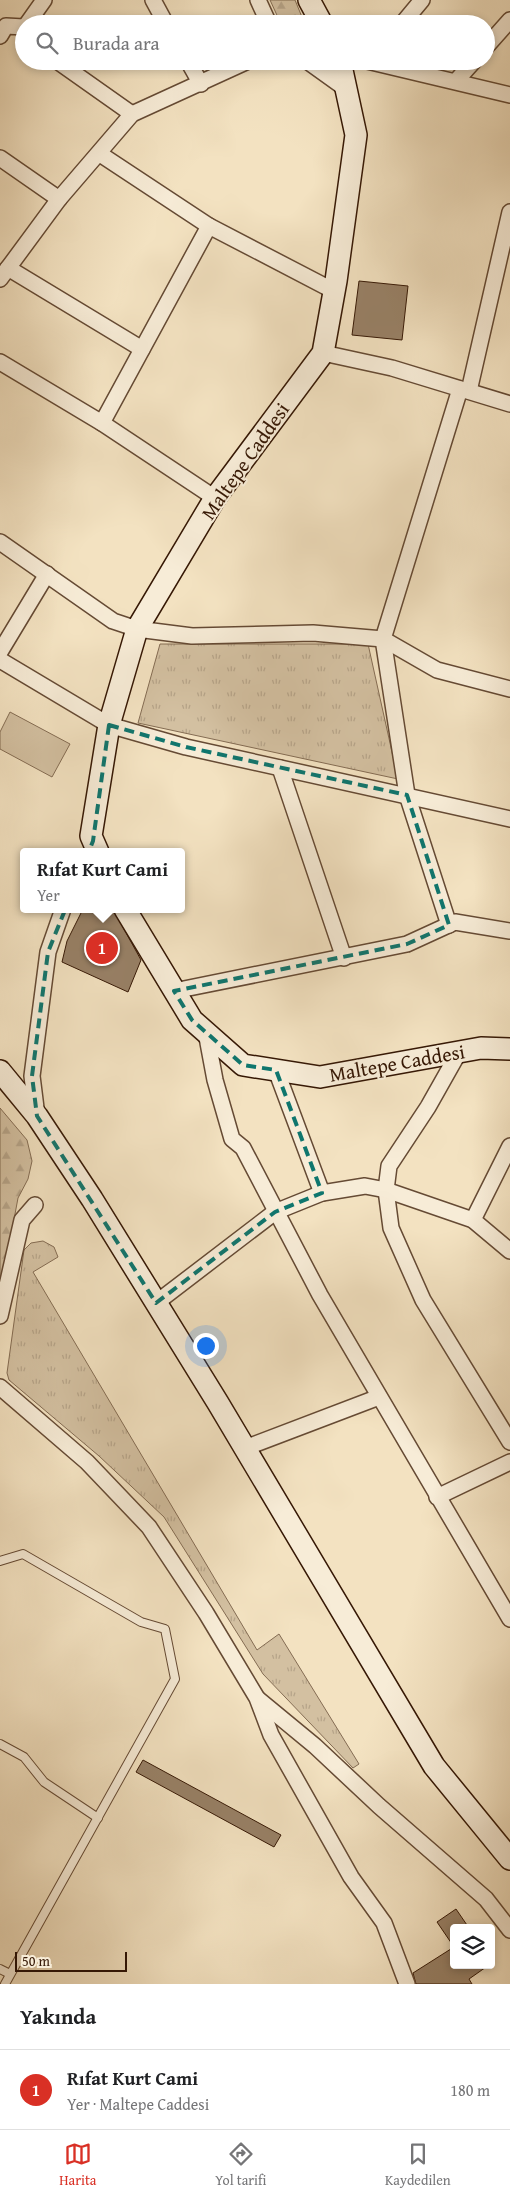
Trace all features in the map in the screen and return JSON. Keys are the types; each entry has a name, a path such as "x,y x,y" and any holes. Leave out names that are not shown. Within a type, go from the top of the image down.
{"street":[{"path":"33,15 44,0"},
{"path":"152,0 161,15"},
{"path":"258,0 265,15"},
{"path":"309,0 317,15"},
{"path":"410,15 422,0"},
{"path":"495,37 510,20"},
{"path":"3,31 15,35"},
{"path":"70,70 132,114"},
{"path":"193,70 200,84"},
{"path":"142,349 4,273 59,200 132,114 229,70"},
{"path":"320,70 346,89"},
{"name":"Maltepe Caddesi","path":"93,848 91,836 109,725 137,629 215,498 323,353 334,291 356,136 342,70"},
{"path":"408,70 510,95"},
{"path":"456,81 466,70"},
{"path":"100,154 209,226 334,291"},
{"path":"0,158 59,200"},
{"path":"448,925 407,795 383,639 465,390 510,212"},
{"path":"102,423 209,226"},
{"path":"323,353 392,368 510,404"},
{"path":"0,362 102,423 215,498"},
{"path":"0,542 113,621 137,629 192,636 313,633 383,639 436,670 510,689"},
{"path":"0,652 47,574"},
{"path":"0,660 109,725 186,747 510,819"},
{"path":"280,768 344,958"},
{"path":"37,1116 32,1076 48,952 62,913"},
{"name":"Maltepe Caddesi","path":"126,913 192,1020 243,1065 320,1077 481,1048 510,1049"},
{"path":"174,991 407,944 455,922 510,931"},
{"path":"206,1032 215,1080 232,1139 242,1148 320,1295 510,1619"},
{"path":"460,1052 428,1107 389,1166 386,1190 391,1228 423,1300 510,1442"},
{"path":"276,1070 322,1192"},
{"path":"0,1071 37,1116 92,1199 245,1448 434,1766 510,1859"},
{"path":"473,1220 510,1146"},
{"path":"156,1303 275,1212 322,1192 365,1186 386,1190 473,1220 510,1251"},
{"path":"0,1316 22,1220 35,1205"},
{"path":"0,1387 86,1462 149,1527 206,1613 257,1698 271,1735 351,1877 384,1923 407,1984"},
{"path":"245,1448 379,1397"},
{"path":"437,1497 510,1462"},
{"path":"495,1594 510,1590"},
{"path":"257,1698 315,1746 486,1899 510,1930"}],"lane":[{"path":"0,1561 22,1554 141,1622 165,1629 175,1680 5,1984"},
{"path":"0,1744 24,1757 44,1782 98,1818"},
{"path":"0,1969 10,1974"}],"highlighted area":[{"path":"109,725 186,747 407,795 449,925 407,944 174,991 192,1020 243,1065 276,1070 322,1193 275,1212 156,1303 37,1116 32,1076 48,952 93,841"}],"green space":[{"path":"270,0 295,0 301,15 277,15"},
{"path":"160,644 368,644 398,779 138,723"},
{"path":"10,712 70,744 52,777 0,749 0,732"},
{"path":"0,1108 27,1140 32,1161 28,1179 18,1198 0,1294"},
{"path":"43,1241 54,1247 58,1257 33,1272 257,1650 279,1634 359,1764 353,1768 263,1674 164,1517 99,1456 9,1380 7,1373 24,1250 31,1243"}],"building":[{"path":"359,281 408,286 402,340 352,335"},
{"path":"81,913 115,913 141,960 128,992 62,962 67,941"},
{"path":"143,1760 281,1835 274,1847 136,1772"},
{"path":"456,1909 466,1924 450,1924 450,1941 437,1922"},
{"path":"450,1950 450,1969 483,1969 469,1979 472,1984 416,1984 413,1973"}],"place":[{"name":"Rıfat Kurt Cami","path":"102,948"}]}
